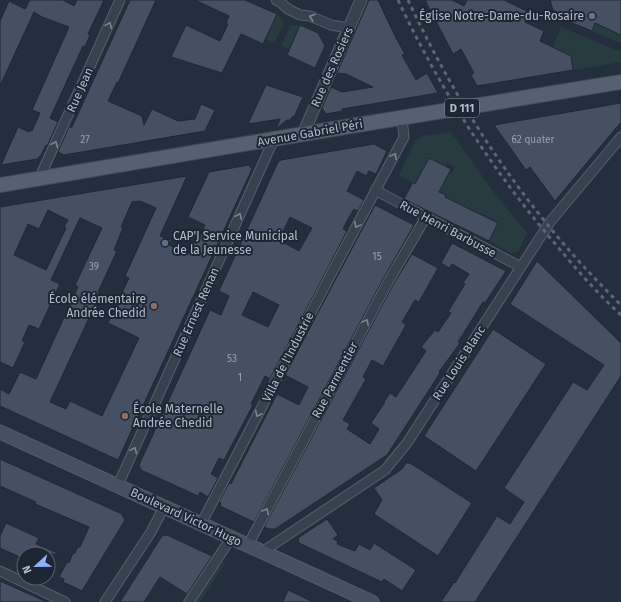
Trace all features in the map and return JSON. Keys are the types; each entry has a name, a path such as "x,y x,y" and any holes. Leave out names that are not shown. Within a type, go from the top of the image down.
{"main road":[{"name":"Avenue Gabriel Péri","path":"0,185 621,82"},
{"name":"Boulevard Victor Hugo","path":"0,432 372,602"}],"street":[{"name":"Rue Jean","path":"39,179 120,0"},
{"path":"276,0 288,9 300,15 310,16 331,25 349,28"},
{"name":"Rue des Rosiers","path":"303,134 361,0"},
{"name":"Villa de l'Industrie","path":"201,524 404,137 402,118"},
{"name":"Rue Louis Blanc","path":"262,552 385,470 407,443 550,222 621,137"},
{"name":"Rue Ernest Renan","path":"118,486 274,139"},
{"name":"Rue Henri Barbusse","path":"375,190 521,267"},
{"name":"Rue Parmentier","path":"248,545 388,282 426,217"},
{"path":"105,602 151,532 164,507"},
{"path":"189,602 231,538"},
{"path":"0,571 65,602"}],"green space":[{"path":"277,14 284,23 274,43 266,39"},
{"path":"595,23 621,35 621,43 592,31"},
{"path":"300,25 289,49 281,46 290,26"},
{"path":"561,27 621,52 621,62 573,70 571,56 553,47"},
{"path":"451,132 495,194 527,233 518,252 511,253 489,241 498,222 445,197 446,195 439,192 450,172 452,173 455,167 447,163 445,166 429,158 415,184 399,175 415,141 422,136"},
{"path":"223,562 225,563 200,602 194,602 216,568 220,567"}],"building":[{"path":"30,0 63,0 74,6 77,0 104,0 88,34 90,35 85,47 83,46 50,118 58,122 47,146 46,145 41,155 37,159 1,165 18,127 29,132 30,130 32,131 40,113 32,110 69,27 42,17 34,12 0,86 0,21 9,1 25,9"},
{"path":"130,0 156,0 118,83 117,82 108,101 142,116 144,125 152,109 178,121 195,119 201,104 215,110 205,131 64,155 58,152 69,127 72,127"},
{"path":"195,0 245,0 277,14 263,44 241,34 222,73 171,57 186,25 220,41 228,24 226,23 229,16"},
{"path":"369,0 378,0 405,54 402,55 416,80 427,73 438,93 342,109 343,111 326,114 322,108 331,87 342,92 373,87 346,74 337,73"},
{"path":"425,0 452,0 464,6 467,0 504,0 529,12 525,22 544,31 540,41 571,56 573,70 477,86 471,75 474,73 461,49 453,54"},
{"name":"Église Notre-Dame-du-Rosaire","path":"550,0 621,0 621,35 595,23 592,31 570,22 572,19 553,10"},
{"path":"300,25 318,33 325,46 315,68 287,55"},
{"path":"266,85 303,97 295,115 291,118 291,120 287,120 276,129 280,119 248,124"},
{"path":"621,103 621,122 555,201 530,167 526,170 494,125"},
{"path":"374,144 387,151 376,174 369,171 366,176 357,171 347,191 364,200 358,211 354,209 347,221 343,229 347,231 270,379 265,376 251,404 253,405 224,460 219,458 211,474 218,478 208,497 200,492 198,496 141,470 139,465 210,310 221,315 229,296 219,291 278,162 281,160","holes":["290,217 312,228 299,251 279,240","253,292 279,305 268,327 242,315"]},
{"path":"429,158 451,169 439,192 446,195 445,197 498,223 489,241 404,199 413,182 415,184"},
{"path":"249,165 252,169 118,460 0,406 0,389 9,394 20,372 36,379 78,287 75,285 102,228 80,218 51,280 60,284 39,329 29,325 22,341 25,342 13,368 0,362 0,207 187,176 160,236 171,240 169,245 189,254 195,240 198,241 205,225 188,217 209,172","holes":["140,201 156,208 125,276 129,278 108,323 139,338 102,416 70,401 66,409 50,402 96,303 98,292 117,251 114,250 123,228 121,227 132,202","48,210 68,220 64,227 66,228 46,270 14,255 28,224 39,229"]},
{"path":"375,205 414,225 383,279 254,522 220,506 221,503 219,502 229,483 231,484 277,394 299,405 308,387 285,375"},
{"path":"452,243 506,271 485,303 483,302 458,342 460,343 439,372 440,373 387,455 275,529 264,527 393,285 412,254 438,268 419,302 415,300 402,322 406,325 383,366 372,360 363,377 366,379 343,420 350,424 347,429 370,444 379,429 371,423 390,393 396,397 426,351 421,347 435,330 438,332 451,313 448,312 465,284 463,283 469,274 452,264 449,268 441,263"},
{"path":"537,261 621,343 621,376 475,602 441,602 454,582 455,583 497,516 510,524 524,502 504,488 573,382 587,390 604,365 510,304"},
{"path":"493,329 546,364 476,471 424,436"},
{"path":"0,459 122,514 125,520 82,591 63,582 64,579 59,577 67,562 69,563 73,553 75,553 78,547 80,547 89,527 35,504 36,502 0,486"},
{"path":"406,463 410,463 472,503 438,556 374,514 382,500 374,488 402,469"},
{"path":"327,519 338,535 333,539 338,541 337,544 355,551 359,544 370,550 374,543 416,570 402,591 384,579 382,582 299,543 298,538"},
{"path":"6,523 39,538 36,544 41,546 16,546 16,555 0,548 0,536"},
{"path":"167,535 212,556 187,594 160,577 144,602 120,602 162,536"},
{"path":"0,581 47,602 0,602"},
{"path":"288,590 313,602 283,602"}],"railway":[{"path":"398,0 450,98 489,159 533,217 580,273 621,315"},
{"path":"408,0 451,84 475,124 501,162 528,200 557,236 621,305"}],"place":[{"name":"Église Notre-Dame-du-Rosaire","path":"592,16"},
{"name":"CAP'J Service Municipal de la Jeunesse","path":"165,243"},
{"name":"École élémentaire Andrée Chedid","path":"154,306"},
{"name":"École Maternelle Andrée Chedid","path":"125,416"}]}
